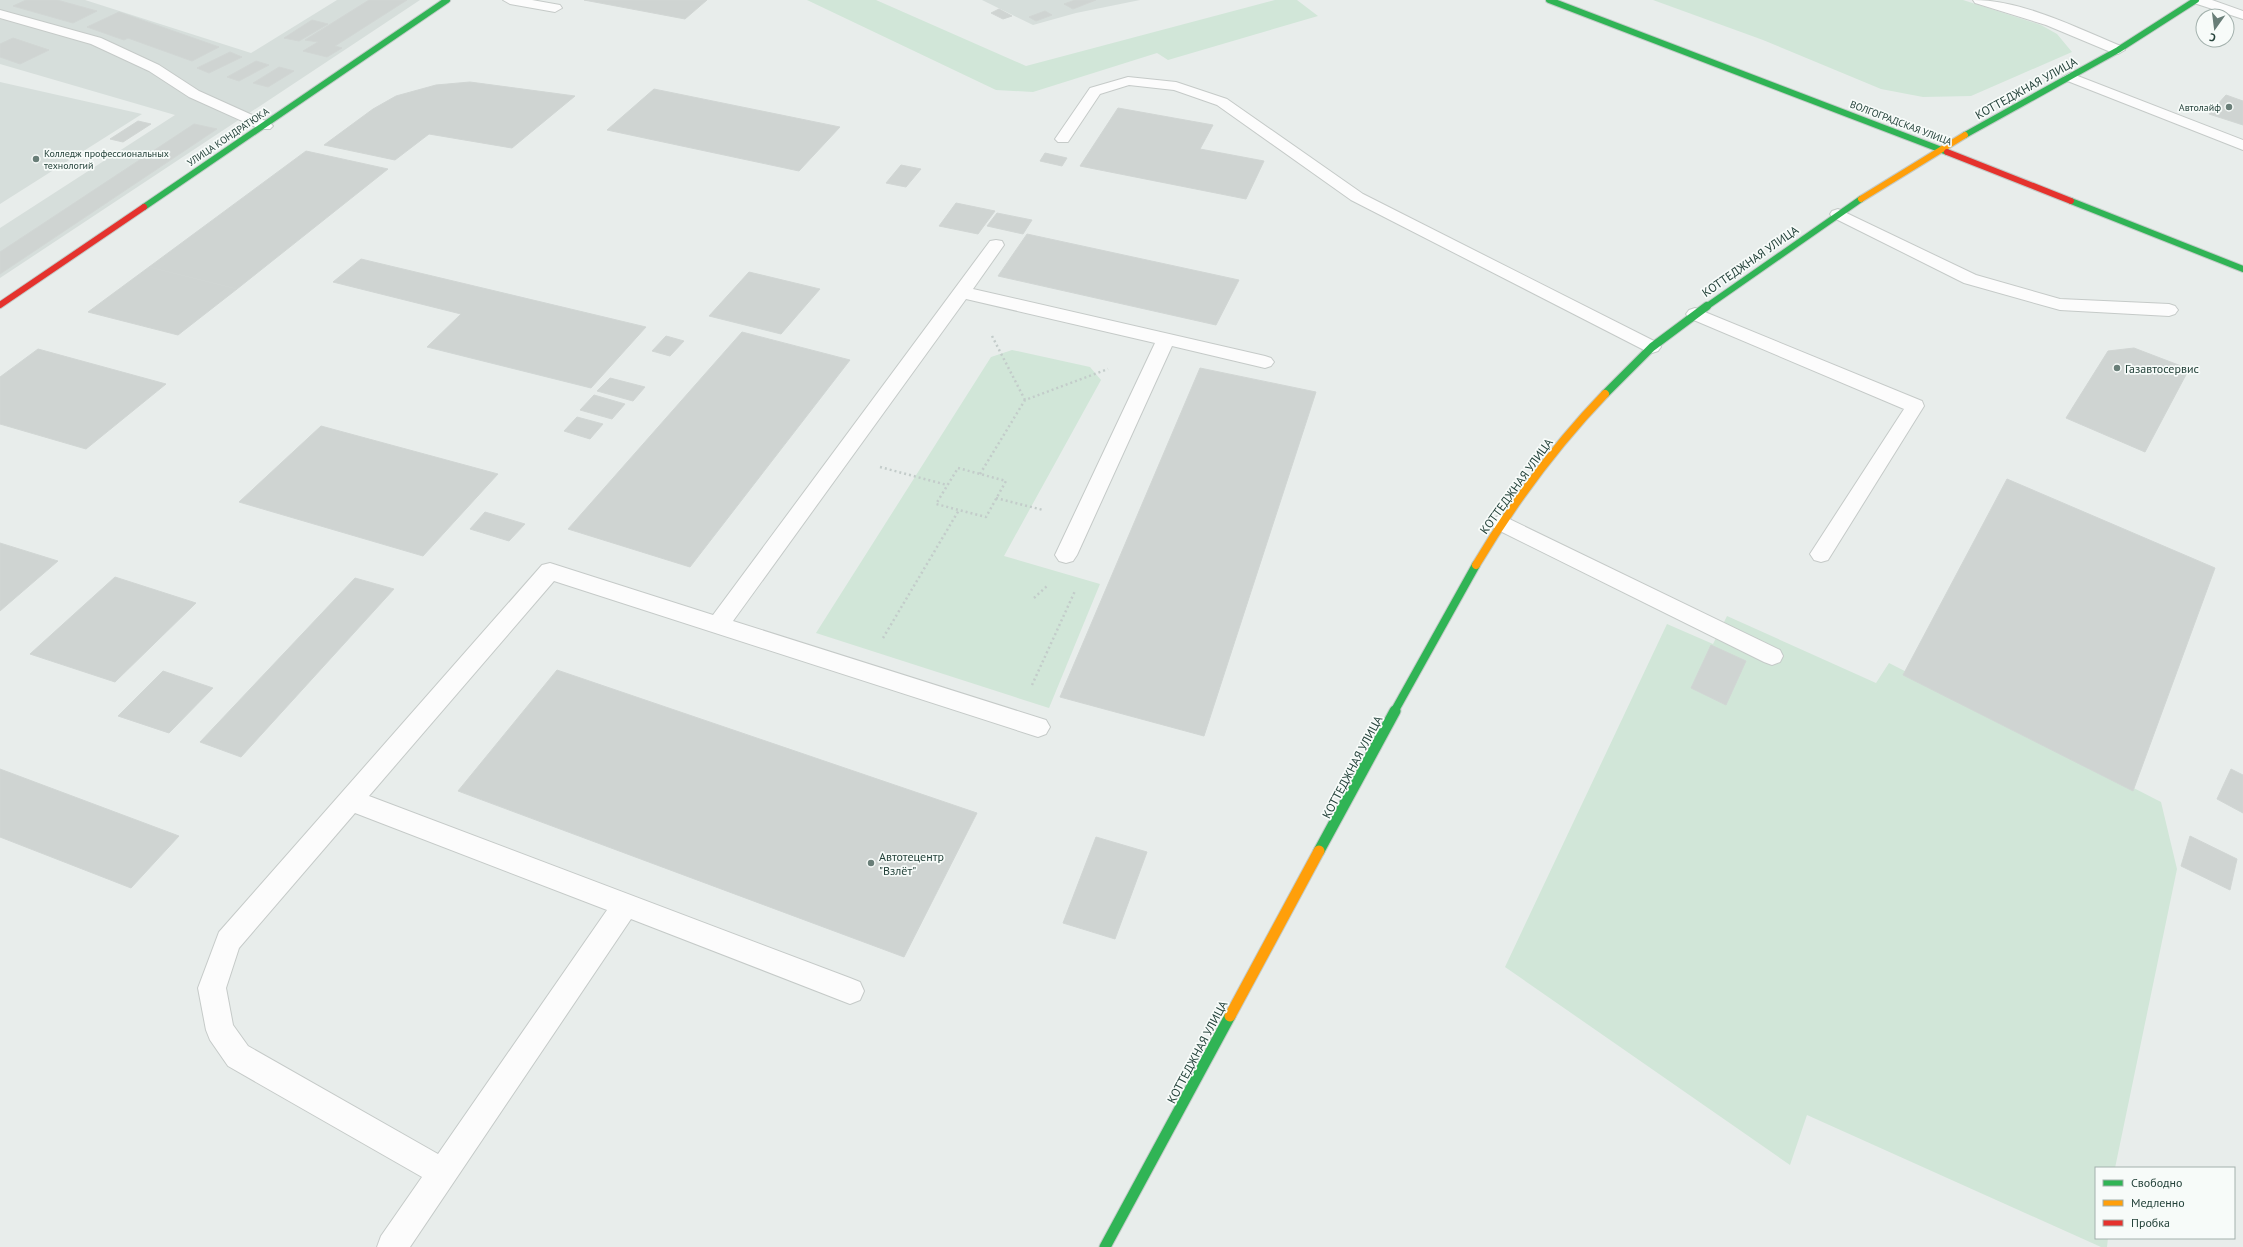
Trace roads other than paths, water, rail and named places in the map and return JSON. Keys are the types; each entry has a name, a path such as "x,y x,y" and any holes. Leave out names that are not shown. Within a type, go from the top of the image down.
{"street":[{"name":"УЛИЦА КОНДРАТЮКА","path":"0,305 265,126 447,0"},
{"name":"ВОЛГОГРАДСКАЯ УЛИЦА","path":"1549,0 1940,150 2243,269"},
{"name":"КОТТЕДЖНАЯ УЛИЦА","path":"1105,1247 1444,622 1501,524 1577,422 1652,347 1695,314 1838,214 1940,150 2118,50 2196,0"}],"lane":[{"path":"510,0 555,8"},
{"path":"1980,0 2051,22 2118,50"},
{"path":"2199,0 2243,15"},
{"path":"0,14 96,41 154,68 194,94 265,126"},
{"path":"2070,77 2243,145"},
{"path":"1063,139 1095,91 1128,81 1176,86 1222,102 1357,197 1652,347"},
{"path":"1838,214 1970,279 2060,304 2169,310"},
{"path":"718,625 840,457 966,293 996,245"},
{"path":"966,293 1163,345 1265,362"},
{"path":"1695,314 1915,406 1821,554"},
{"path":"1066,555 1163,345"},
{"path":"1501,524 1772,656"},
{"path":"443,1172 238,1056 220,1030 212,988 228,941 550,571 1038,727"},
{"path":"351,800 850,991"},
{"path":"392,1247 626,904"}],"place":[{"name":"Автолайф","path":"2229,107"},
{"name":"Колледж профессиональных технологий","path":"36,159"},
{"name":"Газавтосервис","path":"2117,368"},
{"name":"Автотецентр \"Взлёт\"","path":"871,863"}]}
